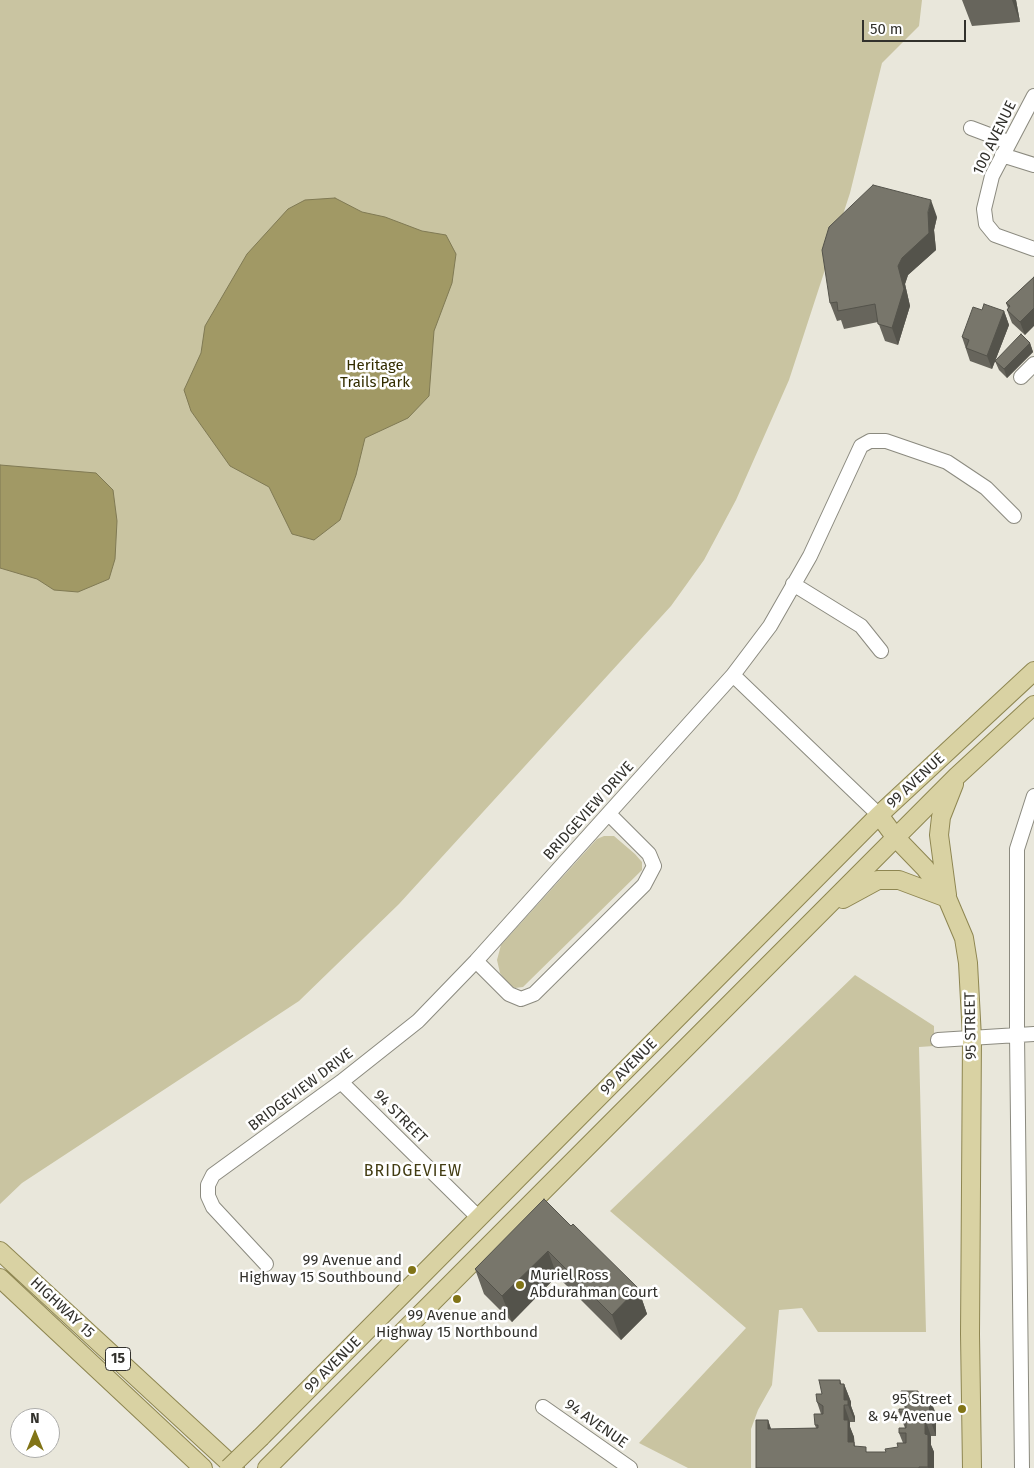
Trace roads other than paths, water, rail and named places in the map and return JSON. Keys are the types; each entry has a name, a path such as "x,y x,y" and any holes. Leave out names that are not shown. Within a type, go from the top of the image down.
{"main road":[{"name":"99 AVENUE","path":"229,1468 879,815 1034,671"},
{"name":"99 AVENUE","path":"273,1462 957,776 1034,705"},
{"path":"827,908 878,880 899,880 947,898 939,835 941,817 957,776"},
{"name":"95 STREET","path":"879,815 896,838 925,868 947,898 964,938 970,977 972,1038 970,1334 972,1468"},
{"name":"HIGHWAY 15","path":"0,1251 235,1468"},
{"name":"HIGHWAY 15","path":"0,1278 203,1468"}],"street":[{"name":"100 AVENUE","path":"1034,96 1008,142 984,202 988,229 1002,238 1034,250"},
{"path":"971,128 1008,142"},
{"path":"1002,155 1034,165"},
{"path":"1021,377 1034,364"},
{"name":"BRIDGEVIEW DRIVE","path":"266,1264 213,1207 208,1196 208,1185 213,1175 341,1082 418,1021 476,961 733,675 770,626 810,556 861,446 870,441 886,441 948,462 986,488 1014,516"},
{"path":"793,584 861,626 881,651"},
{"name":"95 STREET","path":"733,675 879,815"},
{"path":"1022,1468 1017,849 1034,796"},
{"path":"476,961 509,994 520,999 534,994 644,885 654,866 649,854 609,814"},
{"path":"938,1040 1034,1034"},
{"name":"94 STREET","path":"341,1082 479,1218"},
{"name":"94 AVENUE","path":"544,1407 630,1468"}],"place":[{"name":"99 Avenue and Highway 15 Southbound","path":"412,1270"},
{"name":"Muriel Ross Abdurahman Court","path":"520,1285"},
{"name":"99 Avenue and Highway 15 Northbound","path":"457,1299"},
{"name":"95 Street & 94 Avenue","path":"962,1409"}],"district":[{"name":"BRIDGEVIEW","path":"413,1172"}],"park label":[{"name":"Heritage Trails Park","path":"375,374"}]}
